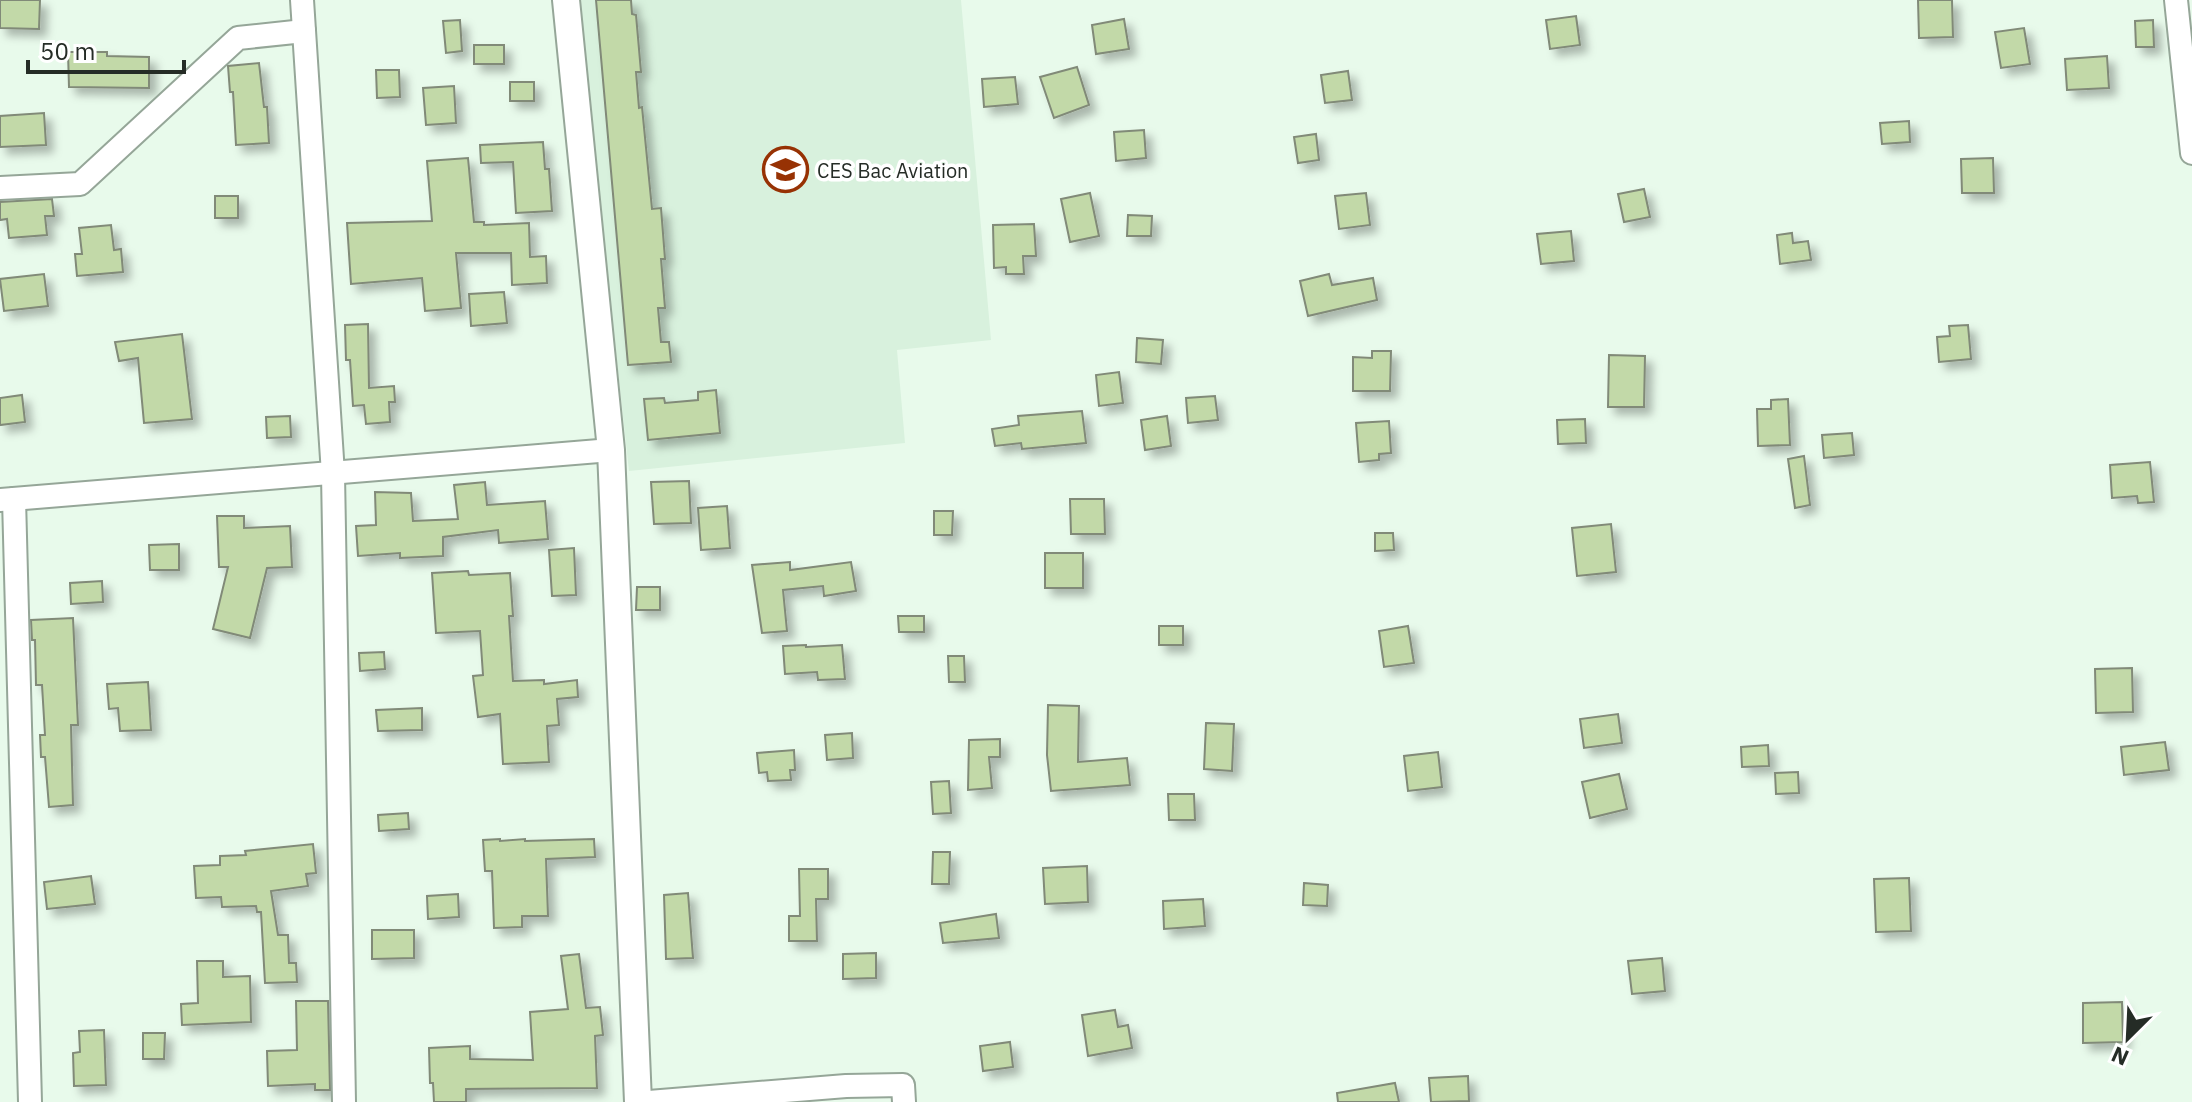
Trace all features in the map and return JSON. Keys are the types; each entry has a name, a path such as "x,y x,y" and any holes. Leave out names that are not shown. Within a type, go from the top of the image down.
{"street":[{"path":"302,0 333,474 344,1102"},
{"path":"566,0 611,450 638,1102"},
{"path":"2176,0 2189,101 2192,153"},
{"path":"0,188 80,184 238,38 304,31"},
{"path":"30,1102 7,499 611,450"},
{"path":"649,1102 846,1086 903,1085 904,1102"}],"shaded area":[{"name":"CES Bac Aviation","path":"577,0 961,0 991,340 897,350 905,443 629,471"}],"building":[{"path":"0,0 40,0 39,29 0,28"},
{"path":"596,0 631,0 632,14 636,15 641,72 636,72 639,108 642,107 652,209 661,208 665,259 661,259 665,308 658,308 661,342 669,342 671,362 628,365"},
{"path":"1918,0 1952,0 1953,37 1919,38"},
{"path":"1576,16 1580,45 1550,49 1546,20"},
{"path":"1124,19 1129,49 1096,54 1092,25"},
{"path":"460,20 462,51 446,53 443,21"},
{"path":"2153,20 2154,47 2136,47 2135,21"},
{"path":"2024,28 2030,64 2001,68 1995,32"},
{"path":"474,45 504,45 504,64 474,64"},
{"path":"68,52 107,52 107,56 149,57 149,88 69,87"},
{"path":"2107,56 2109,88 2067,90 2065,59"},
{"path":"259,63 264,107 267,107 269,143 236,145 228,66"},
{"path":"1077,67 1089,105 1054,118 1040,77"},
{"path":"376,70 399,70 400,97 377,98"},
{"path":"1348,71 1352,100 1325,103 1321,75"},
{"path":"1015,77 1018,104 984,107 982,79"},
{"path":"510,82 534,82 534,101 510,101"},
{"path":"454,86 456,123 426,125 423,88"},
{"path":"44,113 46,145 0,147 0,116"},
{"path":"1909,121 1910,142 1882,144 1880,123"},
{"path":"1144,130 1146,158 1116,161 1114,132"},
{"path":"1316,134 1319,160 1298,163 1294,137"},
{"path":"543,142 545,169 549,169 552,211 516,213 513,162 481,163 480,145"},
{"path":"468,158 474,222 484,222 484,225 529,223 530,257 546,256 547,283 512,285 511,253 456,253 461,308 425,311 422,278 351,284 347,223 432,221 427,161"},
{"path":"1993,158 1994,193 1962,193 1961,159"},
{"path":"1644,189 1650,217 1624,222 1618,194"},
{"path":"1090,193 1099,236 1070,242 1061,199"},
{"path":"1366,193 1370,225 1339,229 1335,196"},
{"path":"215,196 238,196 238,218 215,218"},
{"path":"52,199 54,216 45,216 47,235 9,238 7,219 0,220 0,202"},
{"path":"1128,215 1152,216 1151,236 1127,236"},
{"path":"1034,224 1036,256 1023,256 1024,274 1006,274 1006,267 994,268 993,225"},
{"path":"111,225 114,250 121,249 123,272 77,276 75,254 82,254 79,228"},
{"path":"1571,231 1574,261 1541,264 1537,234"},
{"path":"1792,233 1793,243 1808,241 1811,260 1780,264 1777,235"},
{"path":"44,274 48,306 4,311 0,279"},
{"path":"1329,274 1332,285 1373,278 1377,300 1308,316 1300,281"},
{"path":"504,292 507,323 471,326 469,294"},
{"path":"368,324 369,388 394,386 395,402 389,402 390,422 366,424 364,405 353,406 350,360 346,360 345,325"},
{"path":"1968,325 1971,359 1939,362 1937,337 1950,336 1949,326"},
{"path":"182,334 192,419 144,423 138,358 119,361 115,342"},
{"path":"1137,338 1163,340 1161,364 1136,362"},
{"path":"1372,351 1391,351 1390,391 1353,391 1353,357 1372,358"},
{"path":"1609,355 1645,356 1644,407 1608,407"},
{"path":"1119,372 1123,403 1099,406 1096,375"},
{"path":"716,390 720,433 648,440 644,399 664,398 665,403 698,400 698,392"},
{"path":"22,395 25,422 0,425 0,398"},
{"path":"1215,396 1218,420 1188,423 1186,398"},
{"path":"1788,399 1790,445 1758,446 1757,409 1771,409 1771,400"},
{"path":"1082,411 1086,443 1022,449 1021,443 995,446 992,429 1019,425 1018,416"},
{"path":"290,416 291,437 267,438 266,417"},
{"path":"1167,416 1171,446 1145,450 1141,420"},
{"path":"1585,419 1586,443 1558,444 1557,420"},
{"path":"1389,421 1391,453 1379,454 1379,460 1359,462 1356,423"},
{"path":"1852,433 1854,455 1824,458 1822,435"},
{"path":"1804,456 1810,505 1795,508 1788,459"},
{"path":"2150,462 2154,502 2138,503 2137,496 2112,498 2110,465"},
{"path":"689,481 691,523 654,524 651,482"},
{"path":"485,482 487,505 545,501 548,539 499,543 498,530 443,537 443,556 400,558 400,553 358,556 356,526 376,525 375,492 411,493 413,521 458,519 454,485"},
{"path":"1070,499 1104,499 1105,534 1071,534"},
{"path":"727,506 730,548 701,550 698,508"},
{"path":"934,511 953,511 952,535 934,535"},
{"path":"217,516 244,516 244,528 290,526 292,567 267,568 250,638 213,629 228,567 219,567"},
{"path":"1611,524 1616,572 1577,576 1572,528"},
{"path":"1375,533 1393,533 1394,550 1375,551"},
{"path":"179,544 179,570 150,570 149,545"},
{"path":"574,548 576,595 552,596 549,550"},
{"path":"1045,553 1083,553 1083,588 1045,588"},
{"path":"790,562 790,570 851,562 856,591 824,596 823,586 783,590 787,631 762,633 752,565"},
{"path":"468,571 469,575 510,573 513,681 544,680 544,684 577,680 578,697 557,699 559,725 547,726 549,762 503,764 500,714 478,717 473,676 483,675 480,631 436,633 432,573"},
{"path":"102,581 103,602 71,604 70,583"},
{"path":"637,587 660,587 660,610 636,610"},
{"path":"898,616 924,616 924,632 899,632"},
{"path":"73,618 78,725 71,725 73,805 49,807 45,757 41,757 40,735 45,735 42,685 36,685 35,640 32,640 31,620"},
{"path":"1159,626 1183,626 1183,645 1159,645"},
{"path":"1408,626 1414,663 1384,667 1379,631"},
{"path":"842,645 845,679 818,680 817,672 785,674 783,646"},
{"path":"384,652 385,669 360,671 359,653"},
{"path":"948,656 964,656 965,682 949,682"},
{"path":"2132,668 2133,712 2096,713 2095,669"},
{"path":"148,682 151,730 120,731 118,708 109,709 107,684"},
{"path":"1048,705 1079,706 1078,762 1127,758 1130,785 1051,791 1047,755"},
{"path":"422,708 422,730 378,731 376,710"},
{"path":"1618,714 1622,743 1584,748 1580,719"},
{"path":"1206,723 1234,724 1232,771 1204,769"},
{"path":"852,733 853,758 827,760 825,735"},
{"path":"1000,739 1000,757 989,757 992,788 968,790 969,740"},
{"path":"2165,742 2169,770 2124,775 2121,747"},
{"path":"1768,745 1769,766 1742,767 1741,747"},
{"path":"794,750 795,770 790,770 791,780 768,781 767,772 759,773 757,753"},
{"path":"1438,752 1442,787 1408,791 1404,756"},
{"path":"1798,772 1799,793 1776,794 1775,773"},
{"path":"1619,774 1627,809 1590,818 1582,782"},
{"path":"949,781 951,813 933,814 931,782"},
{"path":"1168,794 1194,794 1195,820 1169,820"},
{"path":"408,813 409,829 379,831 378,815"},
{"path":"594,839 595,857 546,859 548,916 522,916 522,927 494,928 492,871 485,871 483,840"},
{"path":"313,844 316,873 306,874 308,886 271,891 278,935 288,935 289,963 296,963 297,982 265,983 261,912 257,912 256,906 222,907 221,897 196,898 194,866 220,865 220,856 246,855 245,851"},
{"path":"933,852 950,852 949,884 932,884"},
{"path":"1087,866 1088,902 1045,904 1043,868"},
{"path":"799,869 828,869 828,899 816,899 817,941 789,941 789,916 800,916"},
{"path":"91,876 95,904 47,909 44,882"},
{"path":"1909,878 1911,931 1876,932 1874,879"},
{"path":"1304,883 1328,885 1327,906 1303,905"},
{"path":"688,893 693,958 666,959 664,895"},
{"path":"458,894 459,917 428,919 427,896"},
{"path":"1203,899 1205,926 1164,929 1163,901"},
{"path":"996,914 999,938 943,943 940,923"},
{"path":"372,930 414,930 414,958 372,959"},
{"path":"876,953 876,978 843,979 843,954"},
{"path":"579,954 586,1008 600,1007 603,1035 595,1036 597,1088 466,1089 466,1102 434,1102 429,1048 470,1046 470,1059 533,1060 530,1012 568,1009 561,956"},
{"path":"1662,958 1665,991 1632,994 1628,961"},
{"path":"197,961 223,961 223,977 250,976 251,1022 182,1025 181,1004 198,1003"},
{"path":"296,1001 328,1001 330,1090 315,1090 315,1084 268,1086 267,1051 297,1050"},
{"path":"2122,1002 2123,1042 2083,1043 2083,1003"},
{"path":"1115,1010 1118,1027 1128,1025 1132,1048 1088,1056 1082,1015"},
{"path":"104,1030 106,1085 74,1086 73,1053 80,1052 79,1031"},
{"path":"143,1033 165,1033 164,1059 143,1059"},
{"path":"1010,1042 1013,1067 983,1071 980,1046"},
{"path":"1468,1076 1469,1101 1431,1102 1429,1078"},
{"path":"1395,1083 1399,1102 1338,1102 1337,1093"}],"place":[{"name":"CES Bac Aviation","path":"786,170"}]}
